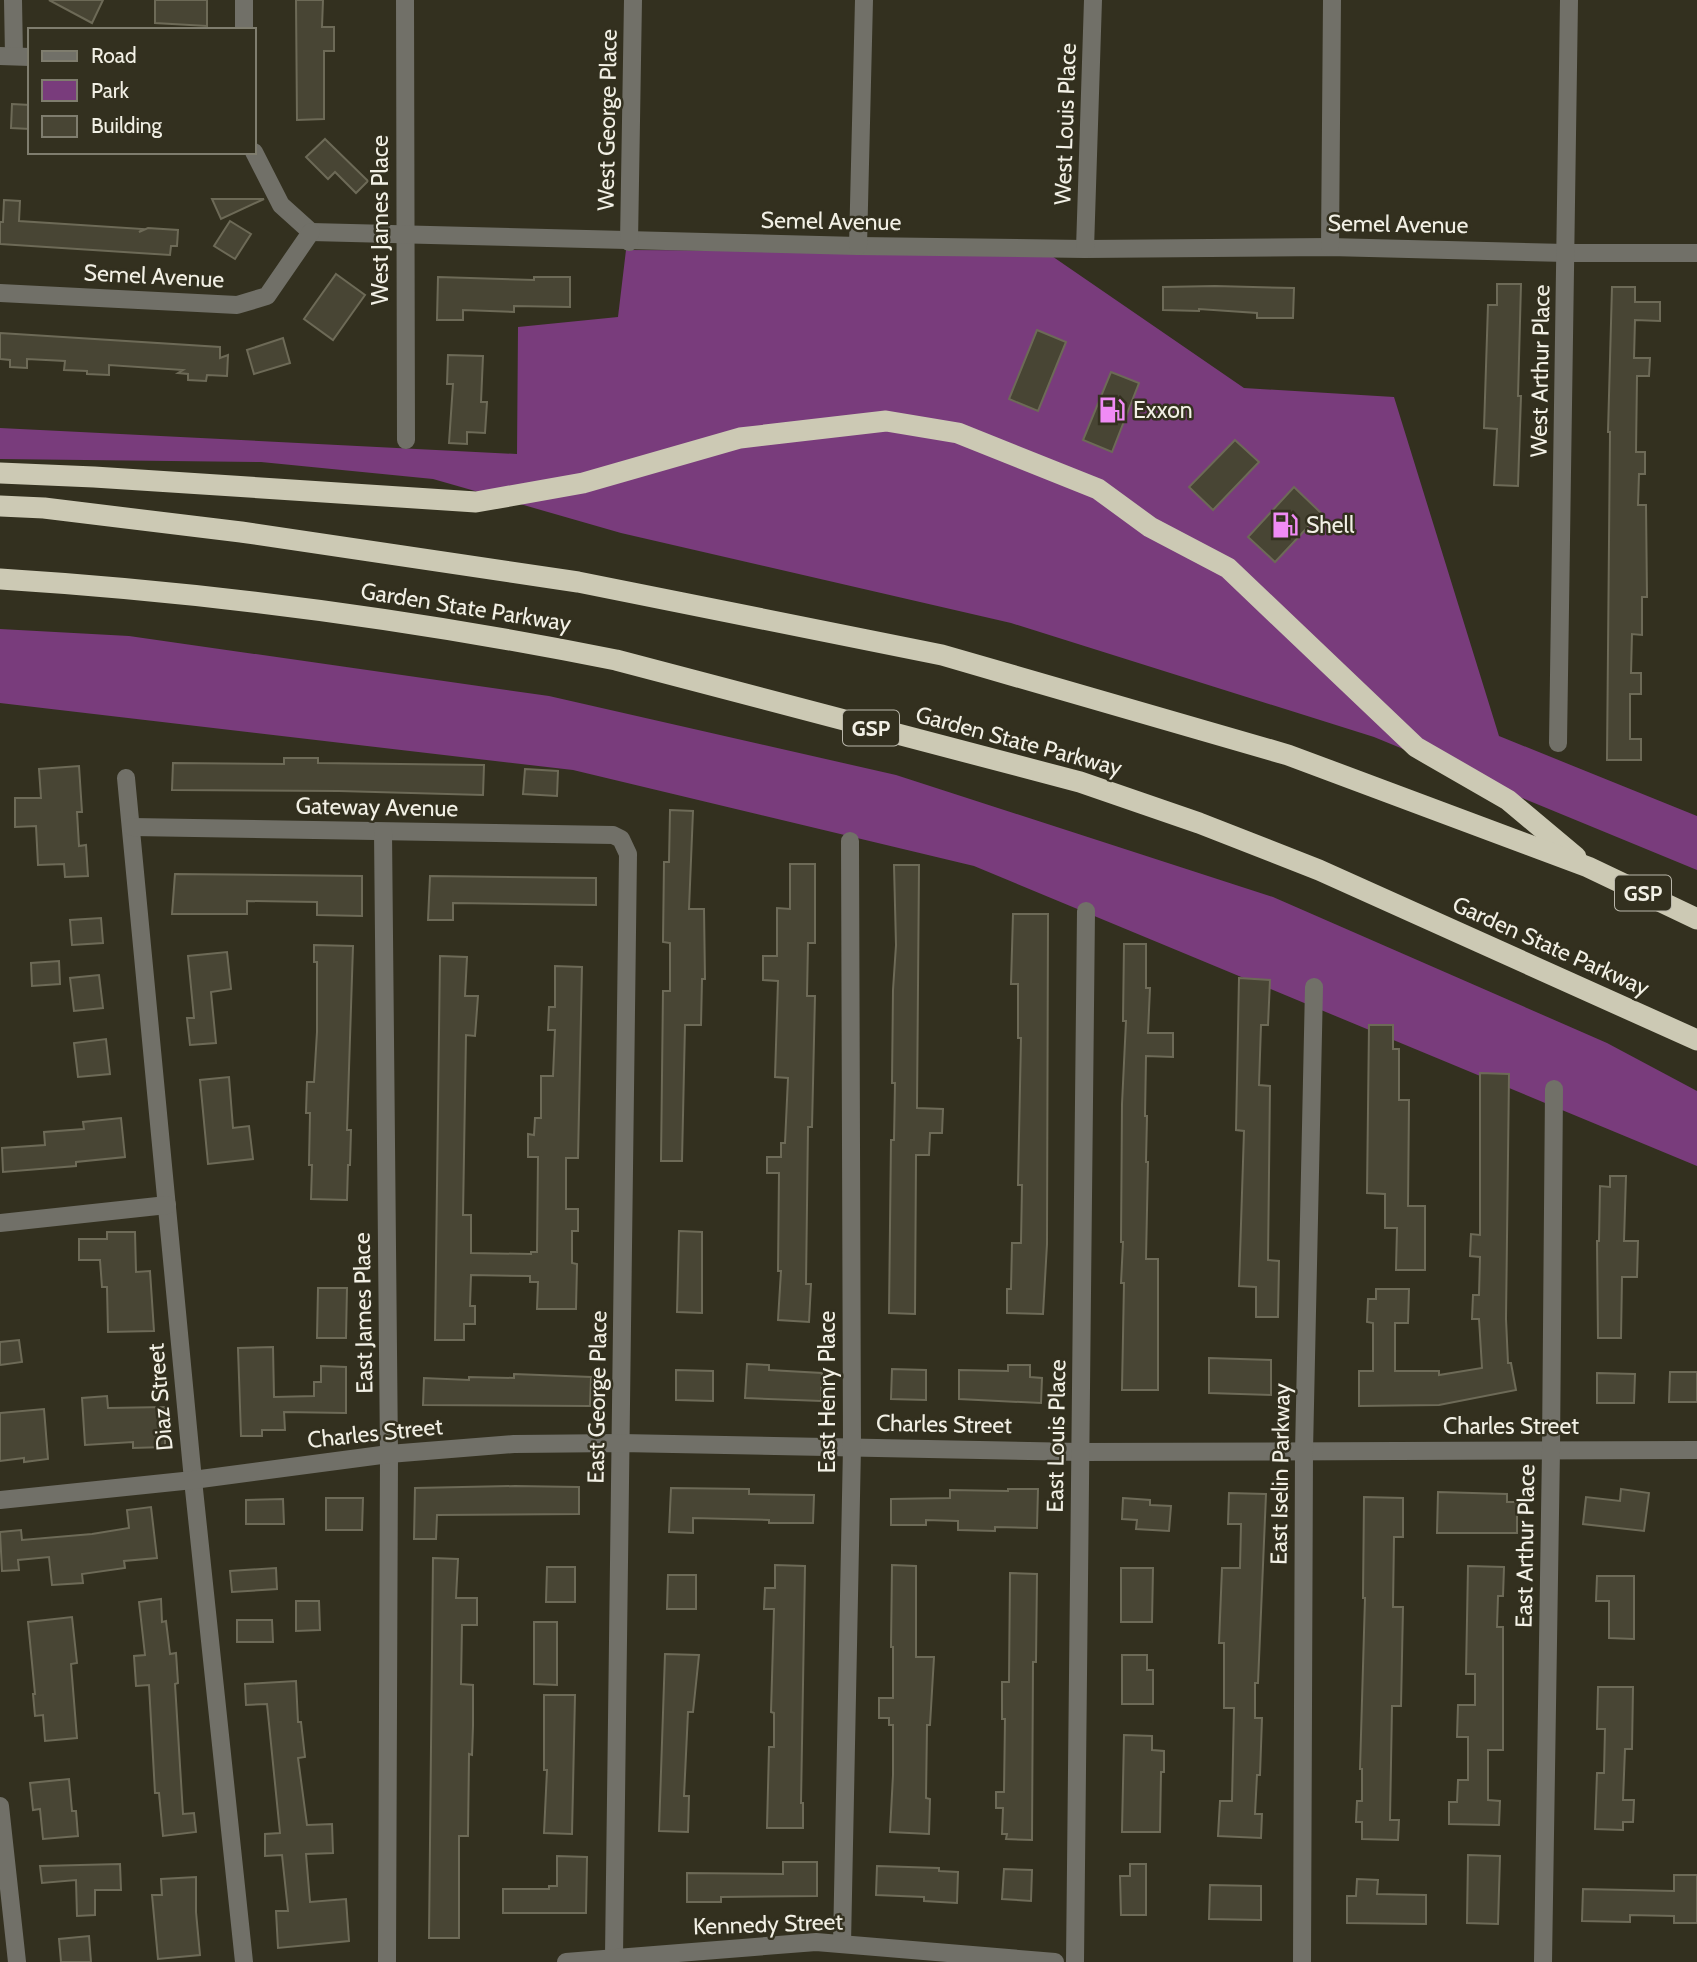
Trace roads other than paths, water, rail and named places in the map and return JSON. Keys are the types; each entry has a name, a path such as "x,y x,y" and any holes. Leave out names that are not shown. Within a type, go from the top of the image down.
{"highway":[{"path":"0,473 475,502 583,483 740,438 886,421 958,433 1098,489 1150,527 1228,568 1416,747 1508,800 1588,867"},
{"name":"Garden State Parkway","path":"0,506 44,508 241,532 578,582 942,655 1288,755 1588,867 1697,919"},
{"name":"Garden State Parkway","path":"0,579 104,586 250,601 531,643 616,660 1080,782 1199,823 1319,870 1697,1040"}],"street":[{"path":"13,0 15,56"},
{"path":"244,0 244,28"},
{"name":"West James Place","path":"405,0 405,440"},
{"name":"West George Place","path":"629,242 633,0"},
{"path":"858,246 864,0"},
{"name":"West Louis Place","path":"1085,249 1093,0"},
{"path":"1330,247 1332,0"},
{"name":"West Arthur Place","path":"1558,743 1569,0"},
{"path":"255,154 281,205 311,232"},
{"name":"Semel Avenue","path":"0,293 237,305 267,296 311,232 858,246 1085,249 1330,247 1566,253 1697,253"},
{"name":"Diaz Street","path":"126,778 193,1480 244,1962"},
{"name":"Gateway Avenue","path":"132,827 613,835 621,839"},
{"name":"East James Place","path":"383,832 389,1454 387,1962"},
{"name":"East George Place","path":"614,1956 628,874 628,854 621,839"},
{"name":"East Henry Place","path":"842,1944 852,1447 850,841"},
{"name":"East Louis Place","path":"1075,1962 1086,911"},
{"name":"East Iselin Parkway","path":"1302,1962 1304,1451 1314,987"},
{"name":"East Arthur Place","path":"1543,1962 1554,1089"},
{"path":"0,1223 167,1205"},
{"name":"Charles Street","path":"0,1500 193,1480 389,1454 514,1444 621,1443 1080,1452 1697,1450"},
{"path":"0,1806 17,1962"},
{"name":"Kennedy Street","path":"566,1962 614,1956 816,1942 1055,1962"}],"place":[{"name":"Exxon","path":"1112,410"},
{"name":"Shell","path":"1285,525"}]}
